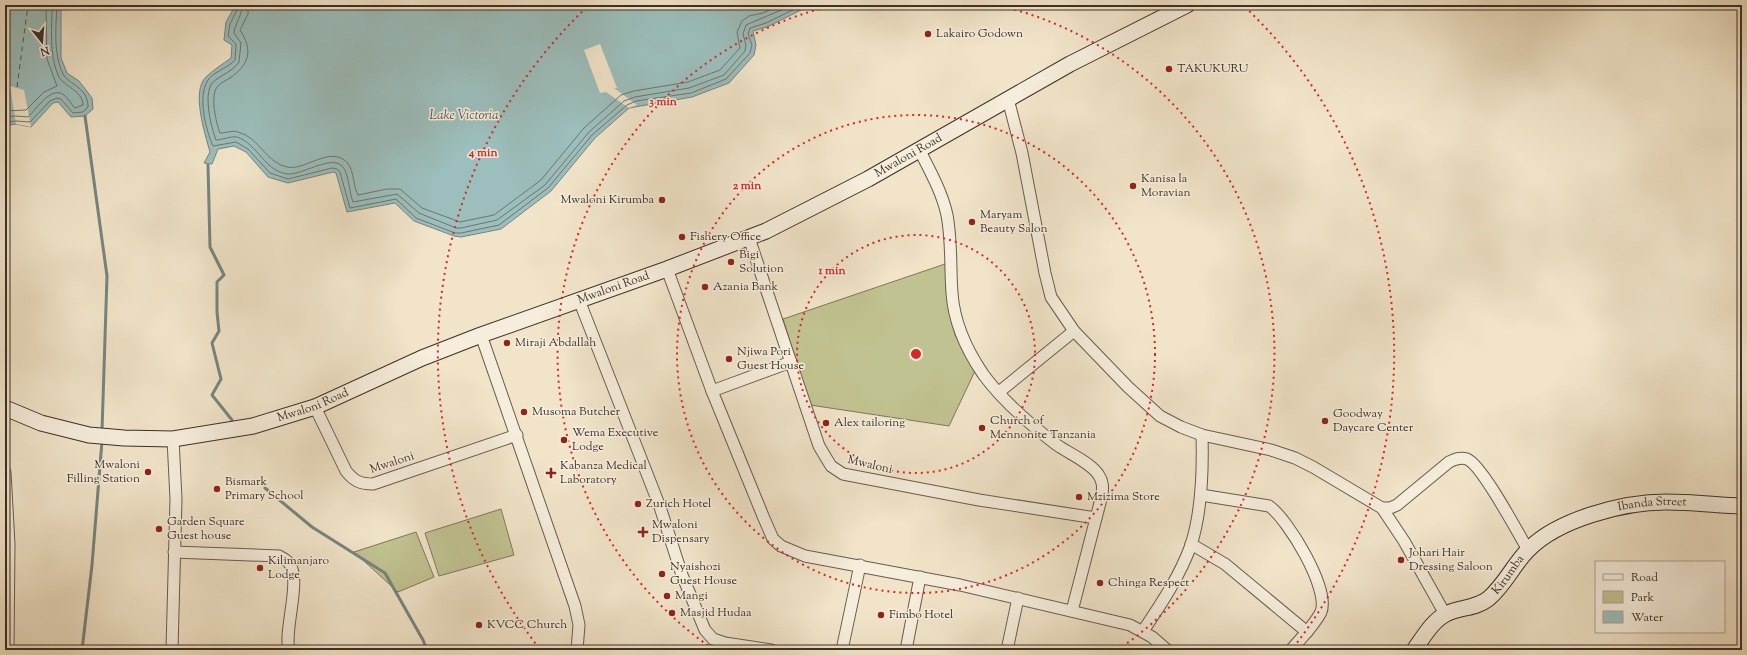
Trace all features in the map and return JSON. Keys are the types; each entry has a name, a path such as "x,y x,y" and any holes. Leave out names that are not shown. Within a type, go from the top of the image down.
{"street":[{"name":"Mwaloni Road","path":"5,408 41,423 89,435 111,438 173,438 254,426 315,407 422,358 481,335 667,269 749,238 868,179 920,151 1070,64 1187,5"},
{"path":"1008,99 1022,153 1051,297 1074,331 1108,368 1160,416 1181,428 1202,435 1271,450 1295,458 1313,466 1382,508 1428,583 1445,614 1436,621 1414,650"},
{"path":"920,151 947,215 951,259 952,294 956,322 971,356 984,376 999,392 1036,428 1099,475 1103,486 1072,611"},
{"name":"Mwaloni","path":"749,238 792,362 819,446 831,466 843,474 979,500 1096,518"},
{"path":"667,269 712,391 773,539 780,546 805,556 920,577 1018,598 1130,625 1143,631 1167,650"},
{"path":"579,300 657,500 682,575 704,630 713,639 725,643 770,650"},
{"path":"999,392 1074,331"},
{"path":"481,335 517,435 575,606 579,625 577,650"},
{"path":"712,391 792,362"},
{"name":"Mwaloni","path":"315,407 346,471 353,480 362,484 373,484 517,435"},
{"path":"1143,631 1163,602 1191,544 1201,495 1202,435"},
{"path":"172,650 176,499 173,438"},
{"path":"1382,508 1390,508 1397,505 1449,462 1458,458 1468,459 1482,473 1528,550"},
{"path":"5,472 9,544 8,650"},
{"path":"1201,495 1258,503 1269,506 1278,512 1293,534 1320,587 1323,601 1321,612 1307,632 1291,650"},
{"name":"Ibanda Street","path":"1566,526 1590,516 1642,504 1666,502 1742,506"},
{"name":"Kirumba","path":"1445,614 1472,607 1488,599 1504,584 1528,550 1546,536 1566,526"},
{"path":"1191,544 1225,564 1307,632"},
{"path":"174,552 279,556 288,561 292,570 293,580 288,637 289,650"},
{"path":"842,650 860,565"},
{"path":"906,650 920,577"},
{"path":"1007,650 1018,598"}],"green space":[{"path":"948,263 948,296 955,335 975,371 949,426 810,405 783,319"},
{"path":"501,509 514,555 439,576 425,533"},
{"path":"416,532 434,577 398,592 354,552"}],"water":[{"path":"5,5 61,5 61,58 67,73 79,81 92,98 93,109 85,116 71,117 58,102 53,103 31,127 16,124 5,126"},
{"name":"Lake Victoria","path":"231,5 811,5 767,27 753,31 756,45 754,55 729,83 692,97 629,108 595,138 551,191 501,229 461,237 454,236 414,221 395,203 347,212 336,173 333,172 288,183 268,177 246,152 234,146 218,149 212,164 204,163 210,152 200,113 200,92 206,77 231,58 232,45 224,40 226,22 234,8"}],"pier":[{"path":"600,44 617,88 614,88 637,105 629,108 606,92 600,93 584,50"},
{"path":"10,86 24,90 31,127 16,124"}],"waterway":[{"path":"85,116 107,276 102,431"},
{"path":"208,165 210,247 224,275 217,282 217,312 219,331 212,343 221,379 212,395 232,420"},
{"path":"82,650 92,565 102,441"},
{"path":"265,488 312,527 385,573 423,640 427,650"}],"ferry route":[{"path":"17,87 28,5"}],"place":[{"name":"Lakairo Godown","path":"928,34"},
{"name":"TAKUKURU","path":"1169,69"},
{"name":"Kanisa la Moravian","path":"1133,186"},
{"name":"Mwaloni Kirumba","path":"662,200"},
{"name":"Maryam Beauty Salon","path":"972,222"},
{"name":"Fishery Office","path":"682,237"},
{"name":"Bigi Solution","path":"731,262"},
{"name":"Azania Bank","path":"705,287"},
{"name":"Miraji Abdallah","path":"507,343"},
{"name":"Njiwa Pori Guest House","path":"729,359"},
{"name":"Musoma Butcher","path":"524,412"},
{"name":"Goodway Daycare Center","path":"1325,421"},
{"name":"Alex tailoring","path":"826,423"},
{"name":"Church of Mennonite Tanzania","path":"982,428"},
{"name":"Wema Executive Lodge","path":"564,440"},
{"name":"Mwaloni Filling Station","path":"148,472"},
{"name":"Kabanza Medical Laboratory","path":"551,473"},
{"name":"Bismark Primary School","path":"217,489"},
{"name":"Mzizima Store","path":"1079,497"},
{"name":"Zurich Hotel","path":"638,504"},
{"name":"Garden Square Guest house","path":"159,529"},
{"name":"Mwaloni Dispensary","path":"643,532"},
{"name":"Johari Hair Dressing Saloon","path":"1401,560"},
{"name":"Kilimanjaro Lodge","path":"260,568"},
{"name":"Nyaishozi Guest House","path":"662,574"},
{"name":"Chinga Respect","path":"1100,583"},
{"name":"Mangi","path":"667,596"},
{"name":"Masjid Hudaa","path":"672,613"},
{"name":"Fimbo Hotel","path":"881,615"},
{"name":"KVCC Church","path":"479,625"}]}
